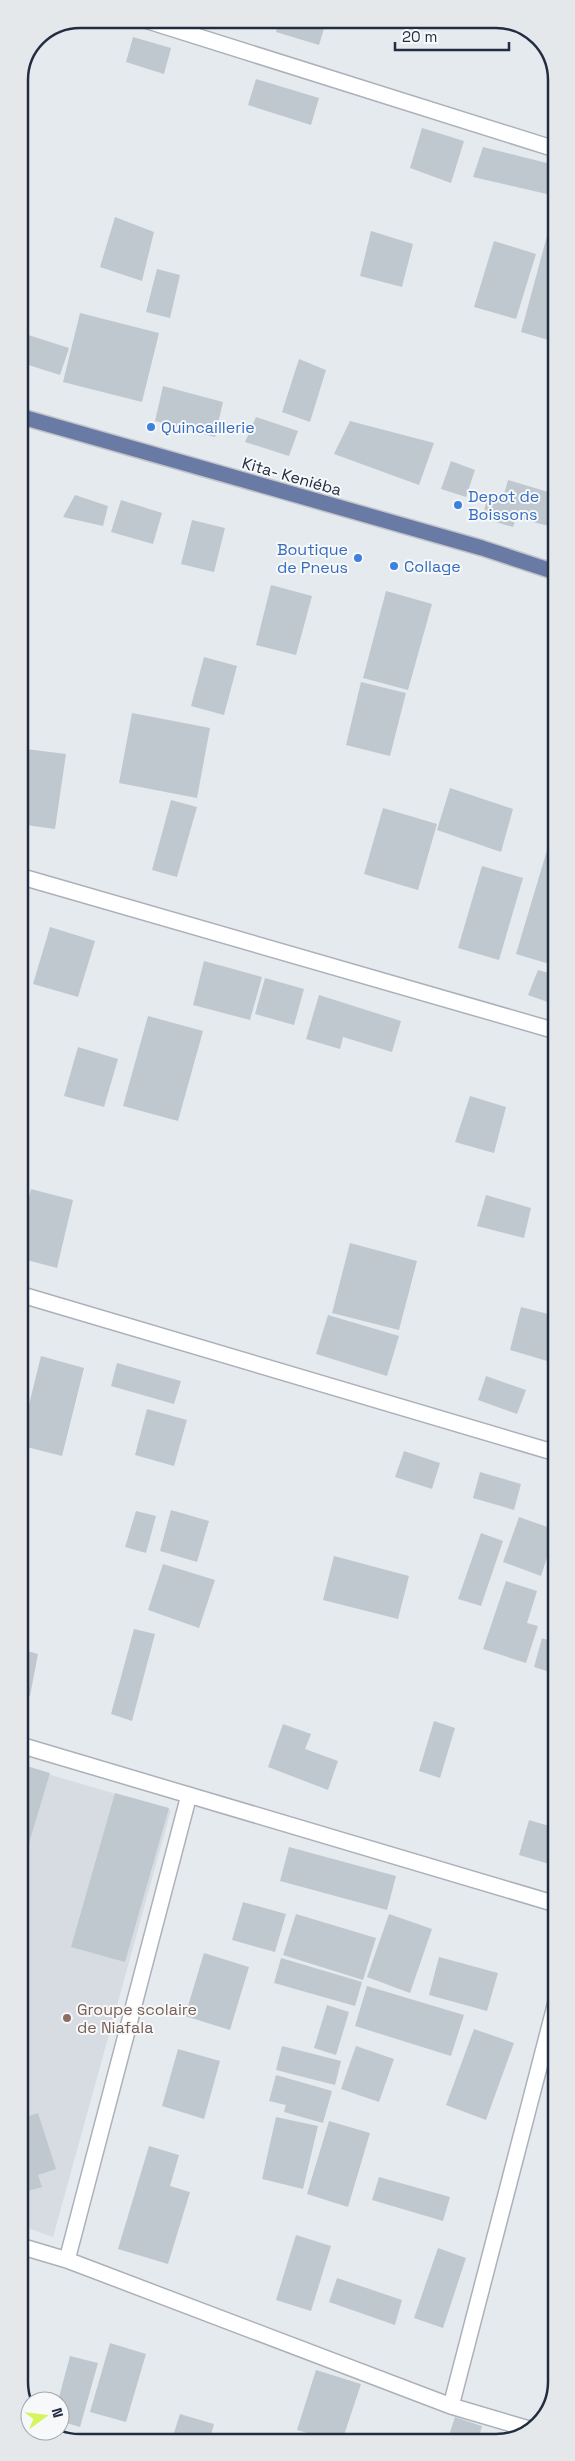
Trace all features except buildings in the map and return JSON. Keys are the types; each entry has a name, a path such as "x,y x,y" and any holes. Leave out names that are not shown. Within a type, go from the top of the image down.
{"main road":[{"name":"Kita- Keniéba","path":"28,419 472,546 548,570"}],"street":[{"path":"171,28 548,146"},
{"path":"28,879 548,1029"},
{"path":"28,1297 548,1450"},
{"path":"28,1747 548,1902"},
{"path":"67,2260 189,1795"},
{"path":"452,2406 548,2033"},
{"path":"28,2248 67,2260 452,2406 522,2427"}],"shaded area":[{"name":"Groupe scolaire de Niafala","path":"28,1768 171,1810 53,2237 28,2228"}],"place":[{"name":"Quincaillerie","path":"151,427"},
{"name":"Depot de Boissons","path":"458,505"},
{"name":"Boutique de Pneus","path":"358,558"},
{"name":"Collage","path":"394,566"},
{"name":"Groupe scolaire de Niafala","path":"67,2018"}]}
